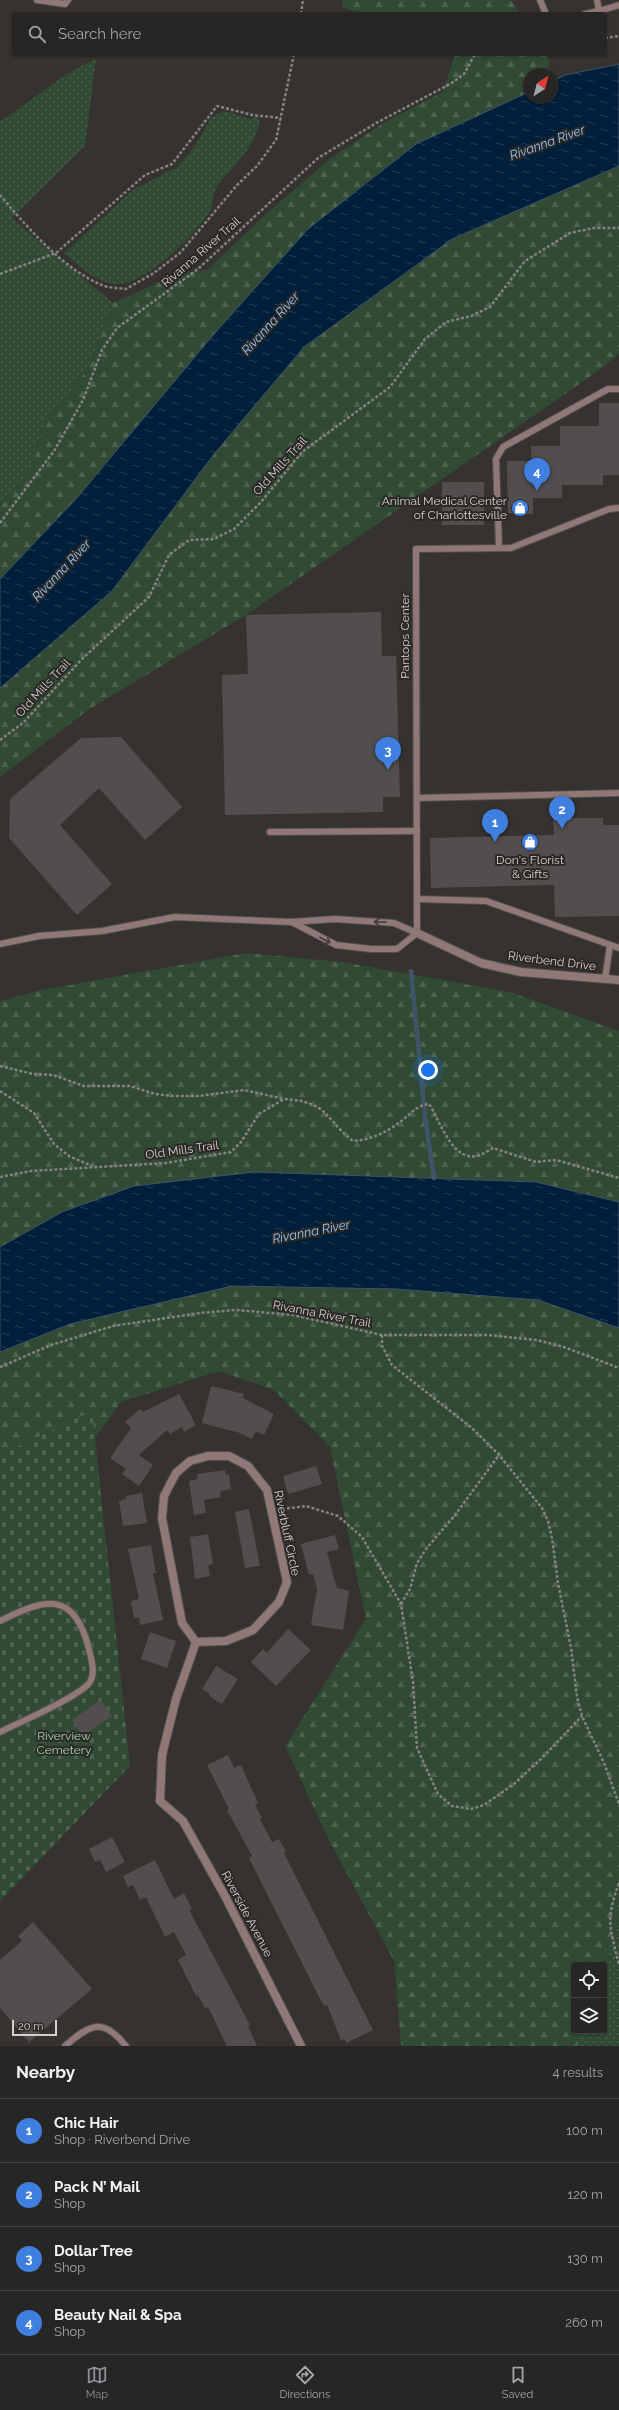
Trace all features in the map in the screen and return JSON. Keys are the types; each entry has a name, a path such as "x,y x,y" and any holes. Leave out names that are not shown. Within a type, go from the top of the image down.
{"street":[{"name":"Riverbend Drive","path":"417,933 481,963 522,972 619,980"},
{"name":"Riverbluff Circle","path":"208,1456 229,1456 248,1466 267,1490 287,1582 279,1602 253,1630 226,1641 196,1642 182,1623 162,1518 164,1496 176,1473 190,1462 208,1456"},
{"name":"Riverside Avenue","path":"196,1642 176,1699 162,1755 160,1801 183,1821 225,1896 301,2046"}],"lane":[{"path":"36,0 65,4 68,0"},
{"path":"540,0 545,12"},
{"path":"596,0 599,11"},
{"path":"594,12 619,5"},
{"path":"499,548 496,458 503,447 608,389 619,389"},
{"name":"Pantops Center","path":"417,933 416,549 511,548 610,509 619,508"},
{"path":"417,798 619,793"},
{"path":"270,832 417,831"},
{"path":"417,899 486,901 619,948"},
{"path":"0,944 39,936 102,931 175,917 291,922 335,920 394,923 417,933 397,949 371,949 336,945 291,922"},
{"path":"605,979 610,946"},
{"path":"0,1620 39,1604 61,1605 78,1620 85,1636 94,1669 90,1684 73,1695 0,1732"},
{"path":"65,2046 75,2038 98,2027 107,2028 115,2032 126,2046"}],"path":[{"path":"301,12 303,0"},
{"path":"607,38 619,36"},
{"path":"0,195 28,229 74,268 102,285 126,289 154,273 181,252 237,186 257,166 276,140 294,56"},
{"name":"Rivanna River Trail","path":"0,523 54,451 83,400 102,350 117,328 198,269 318,158 378,122 452,83 464,74 474,56"},
{"path":"0,274 56,253 145,175 172,164 217,106 252,115 281,118"},
{"name":"Old Mills Trail","path":"0,740 22,723 83,658 149,598 169,555 189,540 214,539 234,529 260,502 302,452 390,387 403,366 425,339 446,322 471,316 490,307 525,261 570,233 594,228 619,228"},
{"path":"0,1066 32,1074 53,1075 84,1086 130,1086 155,1094 173,1096 199,1096 244,1090 312,1104 324,1110 342,1132 353,1141 366,1140 400,1122 419,1105 429,1104 438,1116 442,1131 455,1147 467,1155 476,1156 493,1148 536,1162 556,1160 619,1178"},
{"path":"0,1091 34,1113 54,1144 69,1156 92,1166"},
{"name":"Old Mills Trail","path":"0,1177 31,1171 92,1166 166,1163 232,1152 241,1142 259,1114 284,1099"},
{"name":"Rivanna River Trail","path":"0,1367 51,1345 95,1330 133,1322 236,1310 293,1315 382,1335 488,1335 537,1340 564,1347 619,1368"},
{"path":"382,1335 382,1346 392,1365 449,1408 499,1455 524,1483 542,1508 548,1521 571,1648 577,1697 582,1716 604,1763 619,1804"},
{"path":"401,1604 410,1589 417,1563 499,1455"},
{"path":"271,1510 306,1506 338,1516 362,1536 401,1604 413,1682 417,1748 438,1794 452,1806 472,1809 484,1805 514,1784 542,1758 582,1716"},
{"path":"619,1883 610,1907 609,1923 619,1965"}],"green space":[{"path":"342,0 511,0 519,12 356,12 342,7"},
{"path":"454,56 546,56 549,61 548,68 523,68 523,95 416,144 214,334 76,499 0,579 0,507 27,472 46,420 88,369 113,303 178,274 207,270 265,215 331,158 385,122 443,92"},
{"path":"96,58 85,146 12,218 113,303 88,369 46,420 27,472 0,507 0,122 67,74"},
{"path":"225,111 249,119 259,116 259,125 256,134 245,153 216,188 210,211 203,221 168,257 141,277 128,282 116,284 94,277 64,253 133,190 177,167 192,150 212,117"},
{"path":"619,166 619,354 598,371 246,615 88,710 0,777 0,688 112,591 214,454 304,347 452,239"},
{"path":"246,953 342,962 510,992 619,1031 619,1202 536,1182 254,1172 134,1186 62,1212 0,1247 0,1001 42,990"},
{"path":"232,1286 396,1289 538,1300 619,1328 619,1926 607,1948 605,1962 571,1962 571,2034 583,2034 577,2046 403,2046 401,2044 394,1961 330,1842 285,1746 366,1619 330,1447 274,1390 219,1371 121,1402 81,1457 0,1483 0,1352 70,1324"},
{"name":"Riverview Cemetery","path":"92,1411 130,1766 0,1901 0,1455"},
{"path":"619,1926 619,2046 499,2046 571,2032 571,2034 607,2034 607,1962 605,1962 607,1948"}],"water":[{"name":"Rivanna River","path":"619,64 619,166 452,239 304,347 214,454 112,591 0,688 0,579 76,499 214,334 308,229 416,144 523,95 523,104 559,104 559,78 565,75"},
{"name":"Rivanna River","path":"254,1172 536,1182 619,1202 619,1328 538,1300 396,1289 232,1286 70,1324 0,1352 0,1247 62,1212 134,1186"}],"building":[{"path":"599,403 619,403 619,475 603,475 603,485 562,485 562,498 533,498 533,514 508,513 507,461 532,461 531,446 560,446 560,426 599,426"},
{"path":"442,482 484,482 484,525 442,525"},
{"path":"381,612 382,656 396,656 400,797 383,797 383,812 225,815 222,675 248,674 246,615"},
{"path":"121,737 182,807 145,840 99,788 60,825 112,884 77,915 9,838 10,799 81,738"},
{"path":"553,818 603,818 603,825 619,825 619,916 555,917 554,885 431,888 430,838 554,835"},
{"path":"211,1386 244,1394 243,1398 274,1414 264,1435 256,1431 252,1439 240,1433 202,1423"},
{"path":"179,1394 196,1425 184,1432 182,1427 170,1434 167,1430 139,1455 153,1465 139,1486 122,1474 126,1469 110,1458 131,1428 125,1422 140,1409 143,1412"},
{"path":"316,1466 322,1484 288,1494 283,1476"},
{"path":"225,1470 226,1475 229,1474 231,1489 220,1491 221,1497 204,1500 206,1513 194,1515 189,1481 198,1479 197,1474"},
{"path":"142,1493 147,1523 123,1526 119,1501 126,1499 126,1496"},
{"path":"249,1509 260,1566 245,1568 235,1512"},
{"path":"208,1534 213,1564 208,1565 210,1576 195,1579 190,1537"},
{"path":"335,1535 339,1549 327,1552 337,1588 349,1591 343,1630 311,1625 317,1589 313,1574 309,1575 301,1544"},
{"path":"151,1545 156,1573 153,1573 163,1620 140,1625 139,1617 134,1618 131,1601 139,1599 128,1549"},
{"path":"288,1629 311,1650 276,1686 251,1662 263,1649 267,1653"},
{"path":"150,1632 176,1641 167,1668 141,1659"},
{"path":"216,1666 238,1679 222,1704 209,1696 210,1694 202,1689"},
{"path":"100,1700 112,1716 83,1736 72,1720"},
{"path":"228,1755 234,1768 241,1765 258,1803 255,1805 262,1818 260,1819 272,1842 279,1839 286,1852 284,1853 373,2030 346,2043 345,2039 341,2040 327,2005 324,2006 317,1993 249,1858 252,1856 227,1810 229,1809 207,1765"},
{"path":"112,1837 125,1862 106,1872 100,1860 95,1862 89,1849"},
{"path":"155,1860 174,1899 184,1893 192,1909 189,1910 250,2025 248,2026 257,2046 227,2046 208,2007 205,2008 198,1995 196,1996 178,1960 186,1955 174,1932 165,1937 146,1897 140,1900 133,1885 128,1887 123,1876"},
{"path":"33,1922 92,1989 29,2042 0,2008 0,1960 22,1941 18,1936"}],"waterway":[{"path":"411,971 425,1116 434,1178"}],"place":[{"name":"Beauty Nail & Spa","path":"537,491"},
{"name":"Animal Medical Center of Charlottesville","path":"520,508"},
{"name":"Dollar Tree","path":"388,770"},
{"name":"Pack N’ Mail","path":"562,829"},
{"name":"Chic Hair","path":"495,842"},
{"name":"Don's Florist & Gifts","path":"530,842"}]}
